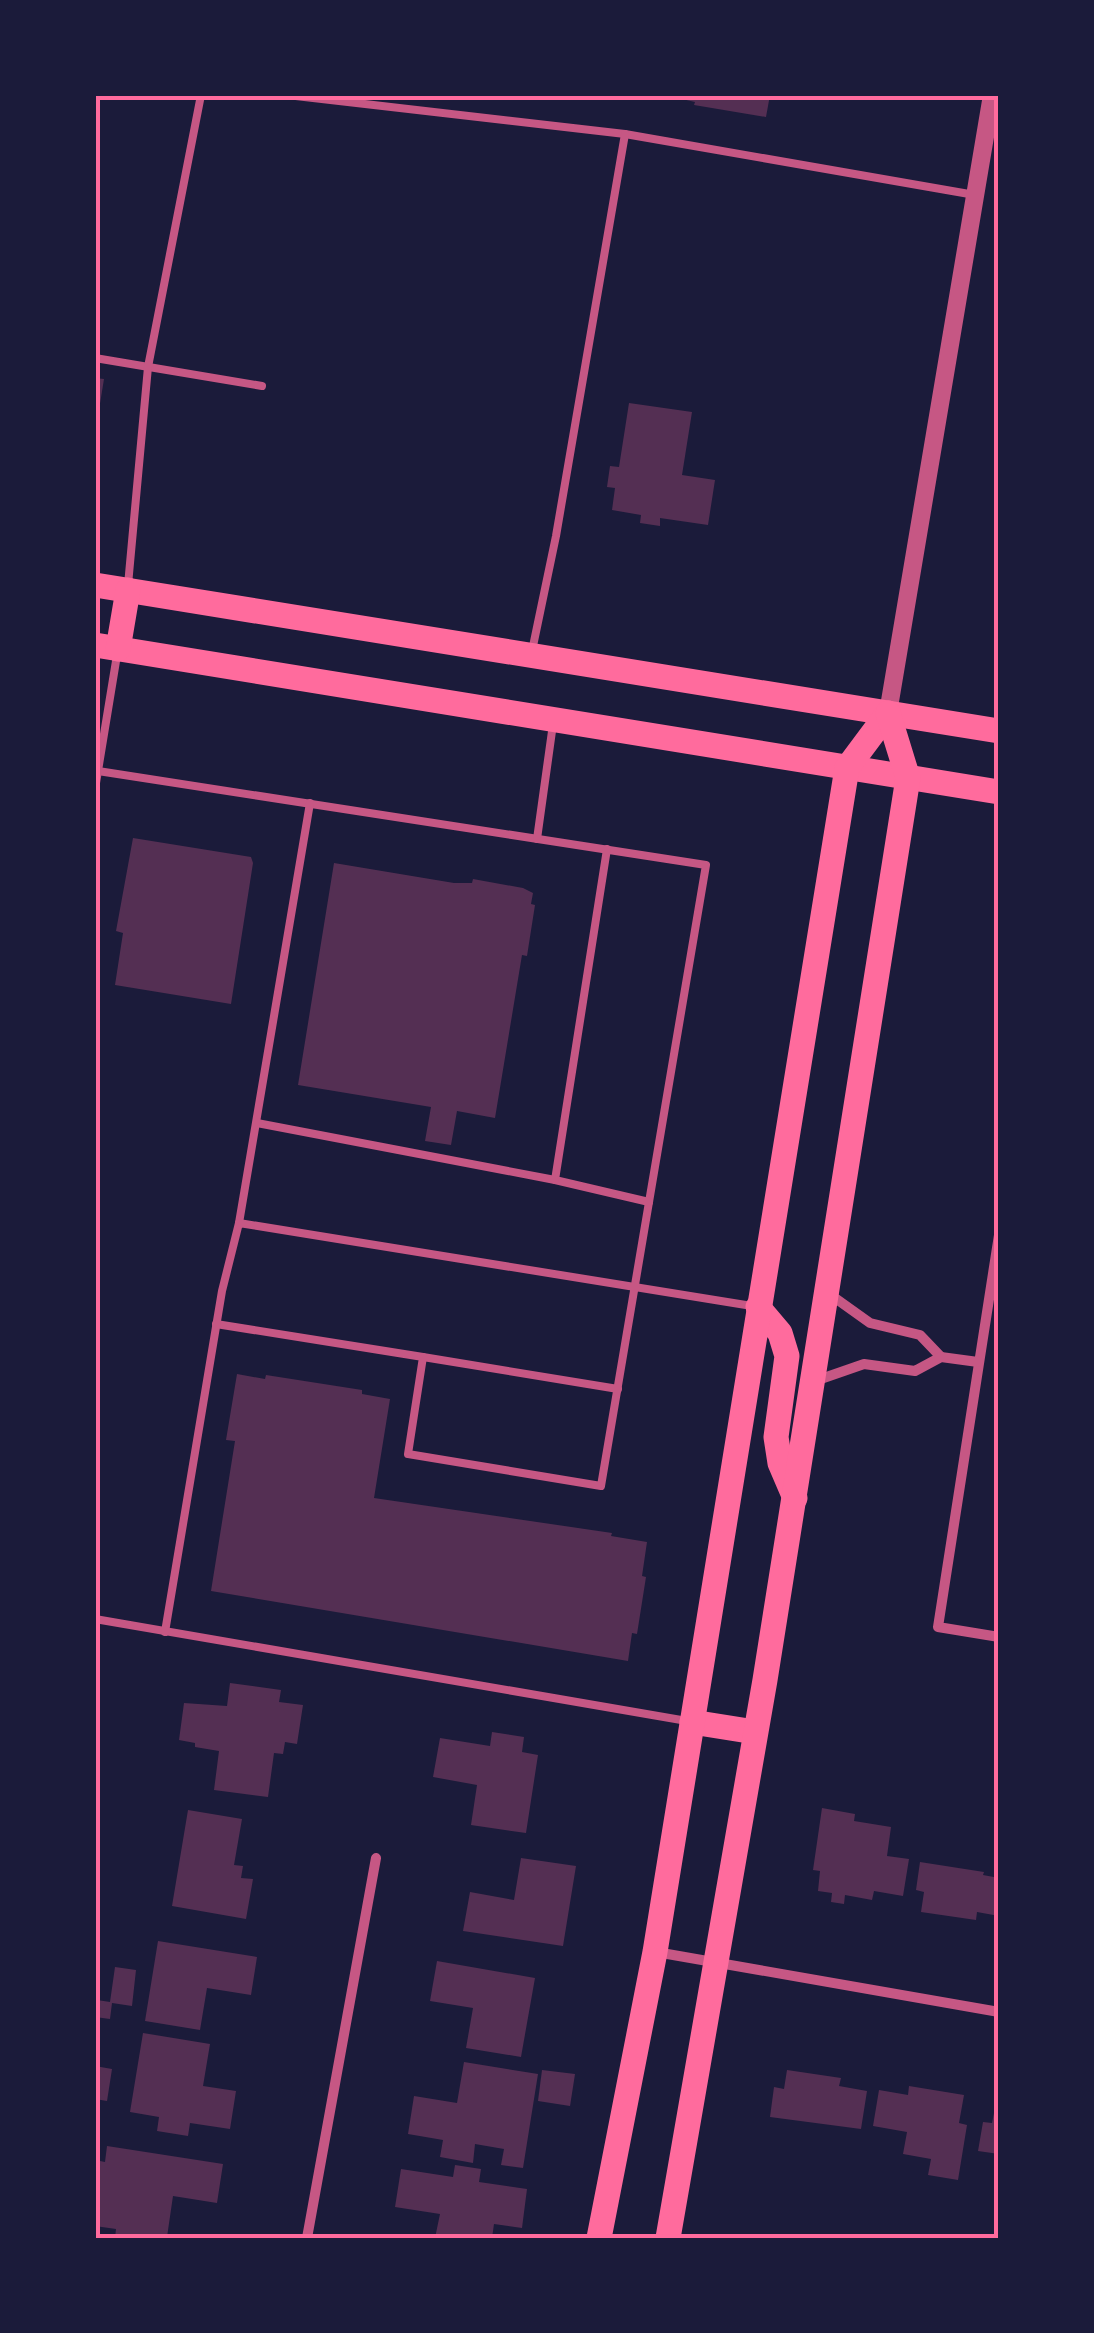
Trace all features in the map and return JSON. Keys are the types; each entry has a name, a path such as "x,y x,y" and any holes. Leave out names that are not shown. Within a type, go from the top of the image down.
{"main road":[{"path":"95,585 999,732"},
{"path":"128,590 106,647 999,792"},
{"path":"599,2238 655,1952 847,768 888,714"},
{"path":"668,2238 795,1498 908,778 888,714"},
{"path":"758,1307 780,1333 787,1356 776,1436 780,1464 795,1498"},
{"path":"692,1722 755,1732"}],"street":[{"path":"888,714 992,95"},
{"path":"999,1235 938,1626 999,1637"},
{"path":"827,1292 870,1323 920,1335 941,1357"},
{"path":"814,1382 864,1364 915,1370 941,1357 978,1362"},
{"path":"307,2238 376,1858"},
{"path":"655,1952 999,2012"}],"lane":[{"path":"128,590 148,367 201,95"},
{"path":"288,95 626,134 975,195"},
{"path":"531,656 626,134"},
{"path":"95,358 262,386"},
{"path":"95,789 106,647"},
{"path":"538,839 554,721"},
{"path":"98,771 706,864 601,1486 408,1454 424,1357"},
{"path":"166,1632 216,1324 239,1224 310,803"},
{"path":"556,1180 607,850"},
{"path":"256,1123 556,1180 649,1202"},
{"path":"239,1224 758,1307"},
{"path":"216,1324 618,1388"},
{"path":"95,1619 692,1722"}],"building":[{"path":"664,95 770,95 766,117 694,105 695,102"},
{"path":"95,378 104,379 97,422 95,422"},
{"path":"629,403 692,412 682,475 715,480 708,525 660,518 660,526 640,523 641,515 612,510 615,488 607,487 610,466 619,467"},
{"path":"133,838 251,857 231,1004 115,985 123,933 116,931"},
{"path":"334,863 454,883 472,883 473,879 533,893 531,904 535,905 527,956 522,955 495,1118 457,1111 451,1145 425,1141 431,1107 298,1085"},
{"path":"237,1374 362,1390 362,1394 390,1399 374,1498 612,1533 611,1536 647,1542 637,1634 632,1633 628,1661 211,1591 235,1441 226,1440"},
{"path":"230,1683 281,1690 279,1702 303,1705 297,1744 285,1742 283,1754 274,1753 268,1797 214,1790 219,1751 179,1740 184,1703 227,1706"},
{"path":"492,1732 524,1737 522,1752 538,1755 526,1833 471,1825 477,1785 433,1777 440,1738 490,1746"},
{"path":"822,1808 855,1814 854,1821 891,1827 887,1856 909,1859 903,1896 874,1891 872,1900 845,1895 844,1904 831,1902 832,1893 818,1891 820,1871 813,1870"},
{"path":"188,1810 242,1819 234,1865 243,1866 241,1878 253,1879 246,1919 172,1906"},
{"path":"521,1858 576,1866 563,1946 463,1931 470,1892 514,1900"},
{"path":"920,1862 999,1878 999,1916 977,1912 976,1920 921,1912 924,1892 916,1890"},
{"path":"158,1941 257,1957 251,1995 207,1988 200,2030 145,2021"},
{"path":"437,1961 535,1978 521,2057 466,2048 473,2008 430,2001"},
{"path":"115,1967 136,1970 132,2006 112,2003 110,2019 95,2017 97,2000 110,2002"},
{"path":"143,2033 210,2044 203,2086 236,2091 230,2129 190,2123 188,2136 157,2131 159,2117 130,2112"},
{"path":"464,2062 538,2074 523,2168 501,2165 504,2149 475,2144 473,2163 440,2157 443,2140 408,2134 414,2096 457,2103"},
{"path":"95,2066 112,2069 107,2101 95,2099"},
{"path":"542,2070 575,2074 570,2106 538,2101"},
{"path":"787,2070 841,2078 839,2086 867,2091 861,2129 770,2117 774,2087 784,2089"},
{"path":"909,2086 964,2095 959,2123 967,2125 958,2180 928,2175 931,2159 903,2154 907,2132 873,2126 879,2090 908,2095"},
{"path":"997,2098 999,2154 978,2151 983,2122 992,2123"},
{"path":"107,2146 223,2164 217,2203 173,2196 167,2237 115,2238 116,2229 95,2226 100,2188 95,2187 95,2160 105,2162"},
{"path":"455,2165 481,2169 479,2182 527,2189 522,2228 494,2224 492,2238 435,2238 440,2214 395,2207 401,2169 453,2177"}]}
